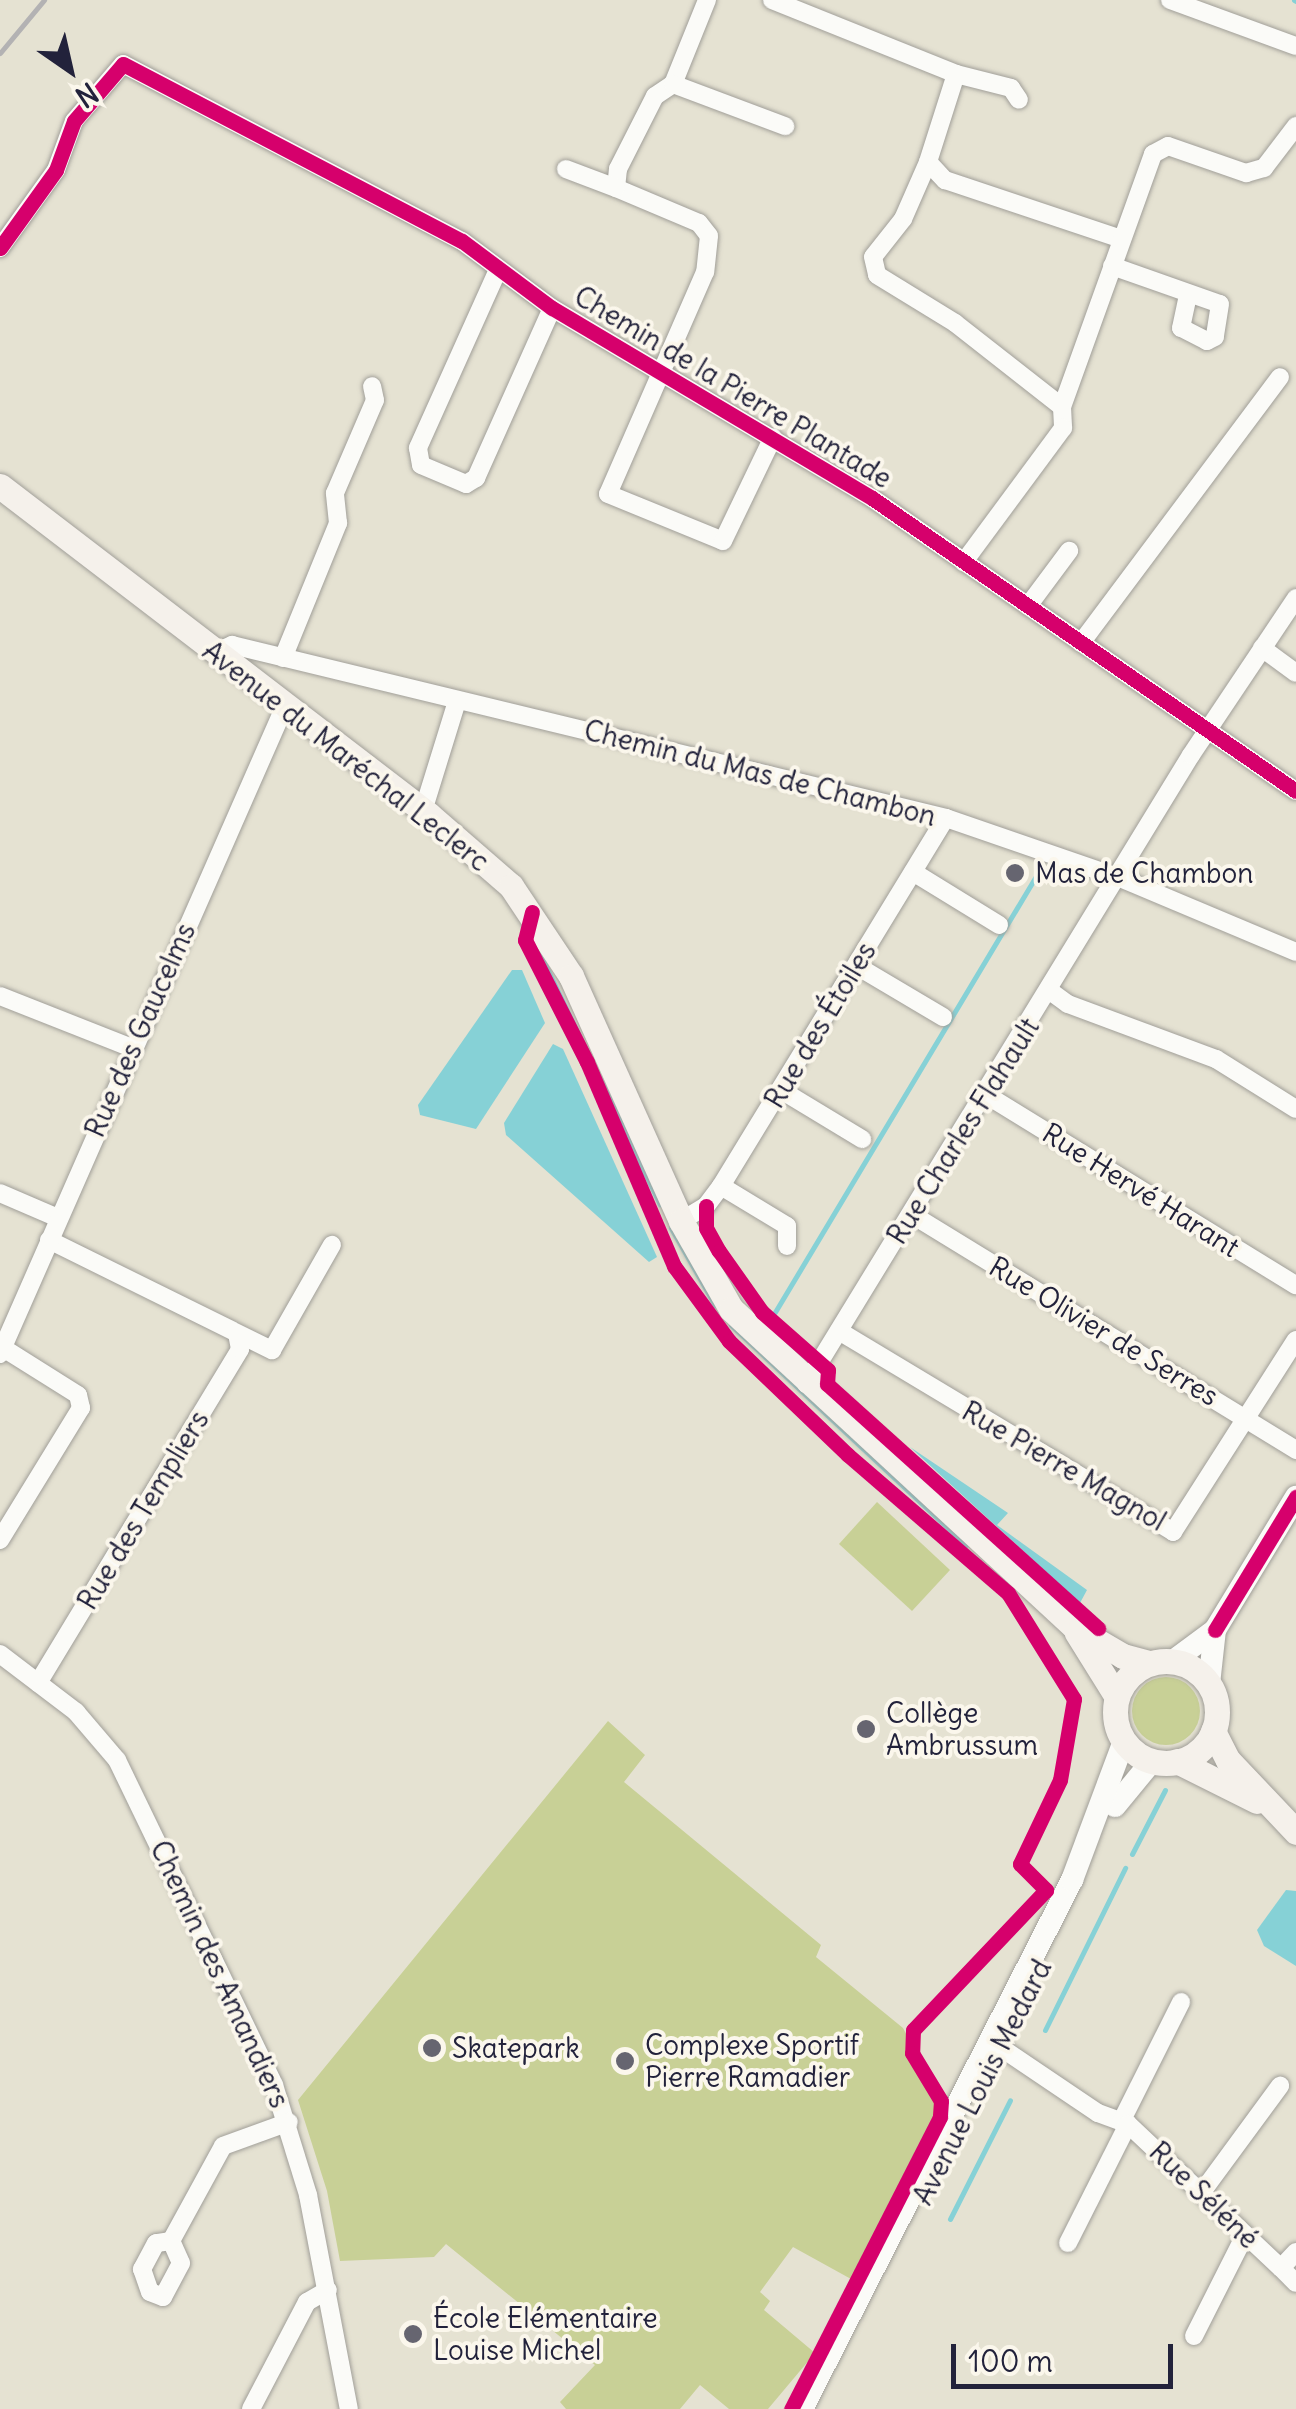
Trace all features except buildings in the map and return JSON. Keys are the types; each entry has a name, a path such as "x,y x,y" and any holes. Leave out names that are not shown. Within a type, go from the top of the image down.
{"main road":[{"name":"Avenue du Maréchal Leclerc","path":"0,486 479,856 532,912 608,1051 681,1221 731,1308 806,1384 1075,1628 1122,1656 1162,1662"},
{"name":"Avenue du Maréchal Leclerc","path":"1075,1628 1117,1698"},
{"path":"1164,1761 1195,1754 1213,1730 1217,1712 1208,1684 1162,1662 1132,1674 1117,1698 1124,1742 1164,1761 1268,1806"},
{"path":"1213,1730 1268,1806 1296,1832"}],"street":[{"path":"616,188 618,169 656,96 673,84 707,0"},
{"path":"772,0 956,74 1010,88 1020,100"},
{"path":"1170,0 1296,46"},
{"name":"Chemin de la Pierre Plantade","path":"0,248 56,170 93,92 123,64 462,241 496,272 552,308 773,436 964,562 1205,732 1296,791"},
{"path":"956,74 928,162 904,220 873,257 877,274 955,323 1062,407"},
{"path":"673,84 785,126"},
{"path":"964,562 1063,428 1062,407 1153,154 1168,146 1246,172 1264,168 1296,126"},
{"path":"928,162 946,180 1121,239"},
{"path":"566,168 699,223 709,236 705,272 608,483 615,502 723,540 773,436"},
{"path":"1112,266 1188,294"},
{"path":"496,272 418,448 421,464 466,484 476,478 552,308"},
{"path":"1080,643 1280,377"},
{"path":"282,658 338,523 335,492 374,400 372,386"},
{"path":"1028,606 1069,550"},
{"name":"Rue Charles Flahault","path":"806,1384 1120,878 1205,732 1296,598"},
{"name":"Chemin du Mas de Chambon","path":"214,653 232,644 946,818 1120,878 1296,952"},
{"path":"1262,648 1296,673"},
{"path":"423,811 457,700"},
{"name":"Rue des Gaucelms","path":"1,1351 284,708"},
{"name":"Rue des Étoiles","path":"681,1221 706,1206 721,1186 946,818"},
{"path":"912,872 999,925"},
{"path":"857,966 943,1016"},
{"path":"1050,991 1068,1004 1216,1059 1296,1109"},
{"path":"0,996 132,1048"},
{"path":"781,1090 862,1139"},
{"name":"Rue Hervé Harant","path":"986,1094 1296,1285"},
{"path":"721,1186 787,1226 787,1246"},
{"path":"0,1193 58,1218"},
{"name":"Rue Olivier de Serres","path":"911,1214 1296,1450"},
{"path":"49,1240 272,1350 332,1246"},
{"name":"Rue Pierre Magnol","path":"839,1332 1170,1532 1247,1418"},
{"name":"Rue des Templiers","path":"38,1683 240,1349 237,1334"},
{"path":"1247,1418 1296,1340"},
{"path":"0,1540 81,1408 78,1395 1,1351"},
{"path":"1208,1684 1216,1630 1296,1497"},
{"path":"1162,1662 1216,1630"},
{"name":"Chemin des Amandiers","path":"0,1654 100,1734 126,1775 289,2122 328,2290 349,2409"},
{"name":"Avenue Louis Medard","path":"802,2409 1072,1880 1124,1742"},
{"name":"Avenue Louis Medard","path":"817,2409 1000,2048 1119,1797 1164,1761"},
{"path":"1068,2244 1119,2119 1181,2002"},
{"name":"Rue Séléné","path":"1000,2048 1098,2112 1119,2119 1281,2268 1296,2252"},
{"path":"1202,2192 1280,2086"},
{"path":"171,2240 223,2146 289,2122"},
{"path":"1194,2336 1245,2235"},
{"path":"1281,2268 1296,2283"},
{"path":"251,2409 307,2302 328,2290"}],"green space":[{"path":"877,1502 950,1570 912,1611 839,1544"},
{"path":"1166,1677 1179,1679 1190,1687 1198,1698 1198,1724 1190,1735 1179,1743 1166,1745 1153,1743 1142,1735 1134,1724 1132,1711 1134,1698 1142,1687 1153,1679"},
{"name":"Complexe Sportif Pierre Ramadier","path":"608,1721 645,1755 624,1782 821,1945 816,1957 903,2028 941,2101 851,2279 793,2247 760,2292 770,2301 764,2310 815,2353 768,2409 729,2409 700,2385 680,2409 566,2409 560,2402 595,2365 446,2244 434,2257 340,2261 327,2191 298,2100"}],"water":[{"path":"512,970 522,970 545,1023 476,1129 420,1115 418,1105"},
{"path":"553,1044 563,1049 657,1257 649,1262 506,1135 504,1123"},
{"path":"910,1447 1008,1513 997,1525 1087,1590 1080,1603"},
{"path":"1286,1890 1296,1891 1296,1966 1264,1946 1257,1930"}],"waterway":[{"path":"775,1312 1039,871"},
{"path":"539,952 660,1205"},
{"path":"671,1228 715,1305"},
{"path":"731,1325 966,1545"},
{"path":"1132,1854 1165,1790"},
{"path":"1045,2030 1125,1868"},
{"path":"950,2219 1010,2100"}],"railway":[{"path":"0,53 44,0"}],"cycle path":[{"path":"0,248 56,170 74,121 123,64 462,241 552,308 872,498 1296,791"},
{"path":"532,912 525,940 587,1062 674,1266 729,1341 848,1455 1008,1593 1074,1699 1060,1780 1020,1864 1046,1890 913,2030 912,2053 941,2101 940,2117 791,2409"},
{"path":"706,1206 706,1228 719,1251 762,1312 828,1370 827,1384 1098,1628"},
{"path":"1215,1630 1296,1497"}],"place":[{"name":"Mas de Chambon","path":"1015,873"},
{"name":"Collège Ambrussum","path":"866,1729"},
{"name":"Skatepark","path":"432,2048"},
{"name":"Complexe Sportif Pierre Ramadier","path":"625,2061"},
{"name":"École Elémentaire Louise Michel","path":"413,2334"}]}
